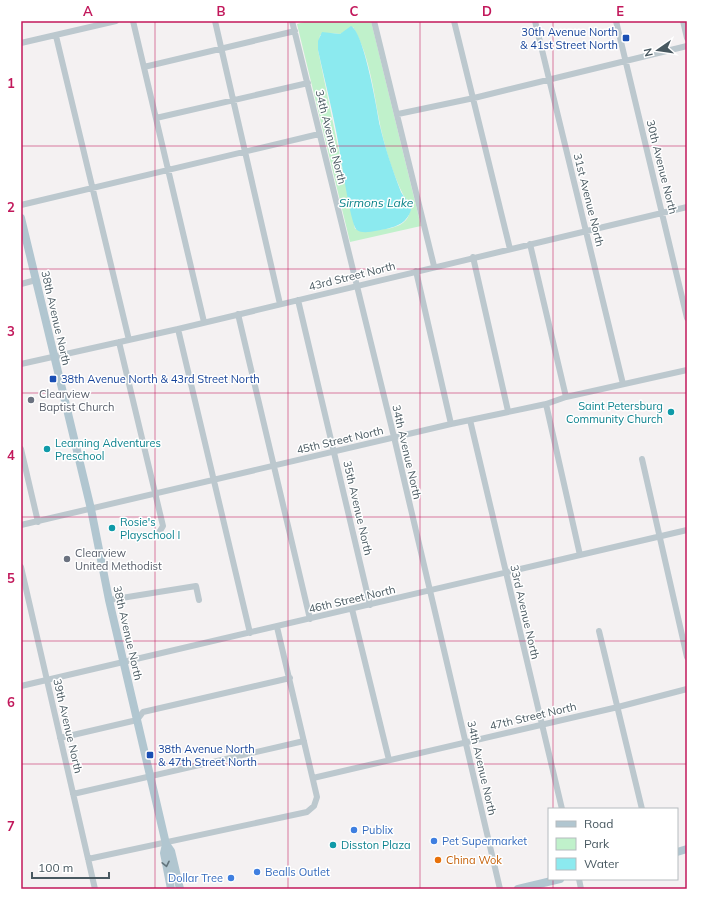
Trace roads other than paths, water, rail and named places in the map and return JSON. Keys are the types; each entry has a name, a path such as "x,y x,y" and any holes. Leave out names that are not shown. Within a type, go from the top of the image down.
{"main road":[{"name":"38th Avenue North","path":"21,218 91,509 109,600 166,844 171,851 180,889"},
{"name":"38th Avenue North","path":"166,844 164,853 171,889"},
{"path":"518,889 556,880"}],"street":[{"path":"21,43 116,21"},
{"path":"133,21 204,322"},
{"path":"215,21 280,304"},
{"name":"34th Avenue North","path":"292,21 394,437 500,889"},
{"path":"374,21 434,266"},
{"path":"454,21 510,249"},
{"name":"31st Avenue North","path":"535,21 623,384"},
{"name":"30th Avenue North","path":"616,21 687,318"},
{"path":"683,21 687,38"},
{"path":"144,67 295,31"},
{"path":"56,36 129,340"},
{"path":"398,114 474,98 687,46"},
{"path":"156,118 308,83"},
{"path":"21,205 319,134"},
{"name":"43rd Street North","path":"21,364 178,329 434,266 687,207"},
{"path":"530,244 566,397"},
{"path":"473,258 508,411"},
{"path":"416,271 451,424"},
{"path":"21,284 36,280"},
{"name":"35th Avenue North","path":"298,300 370,605"},
{"path":"238,314 310,619"},
{"path":"178,329 250,633"},
{"path":"119,342 163,526 157,536"},
{"name":"45th Street North","path":"21,525 687,370"},
{"path":"546,404 580,555"},
{"name":"33rd Avenue North","path":"470,420 562,808"},
{"path":"21,448 38,522"},
{"path":"642,459 687,657"},
{"name":"46th Street North","path":"21,686 277,627 352,608 506,574 687,530"},
{"name":"39th Avenue North","path":"21,567 95,889"},
{"path":"109,600 196,586 199,600"},
{"path":"352,608 389,760"},
{"path":"88,859 166,844 307,812 314,806 317,797 277,627"},
{"path":"599,631 642,808"},
{"path":"60,738 137,720 143,712 290,678"},
{"name":"47th Street North","path":"312,778 618,707 687,689"},
{"path":"74,794 304,741"}],"water":[{"name":"Sirmons Lake","path":"351,26 356,31 365,56 380,126 389,159 401,192 410,203 411,208 407,218 399,225 367,232 357,230 352,219 331,105 318,50 318,41 322,32 340,34"}],"place":[{"name":"30th Avenue North & 41st Street North","path":"626,38"},
{"name":"38th Avenue North & 43rd Street North","path":"53,379"},
{"name":"Clearview Baptist Church","path":"31,400"},
{"name":"Saint Petersburg Community Church","path":"671,412"},
{"name":"Learning Adventures Preschool","path":"47,449"},
{"name":"Rosie's Playschool I","path":"112,528"},
{"name":"Clearview United Methodist","path":"67,559"},
{"name":"38th Avenue North & 47th Street North","path":"150,755"},
{"name":"Publix","path":"354,830"},
{"name":"Pet Supermarket","path":"434,841"},
{"name":"Disston Plaza","path":"333,845"},
{"name":"China Wok","path":"438,860"},
{"name":"Bealls Outlet","path":"257,872"},
{"name":"Dollar Tree","path":"231,878"}]}
